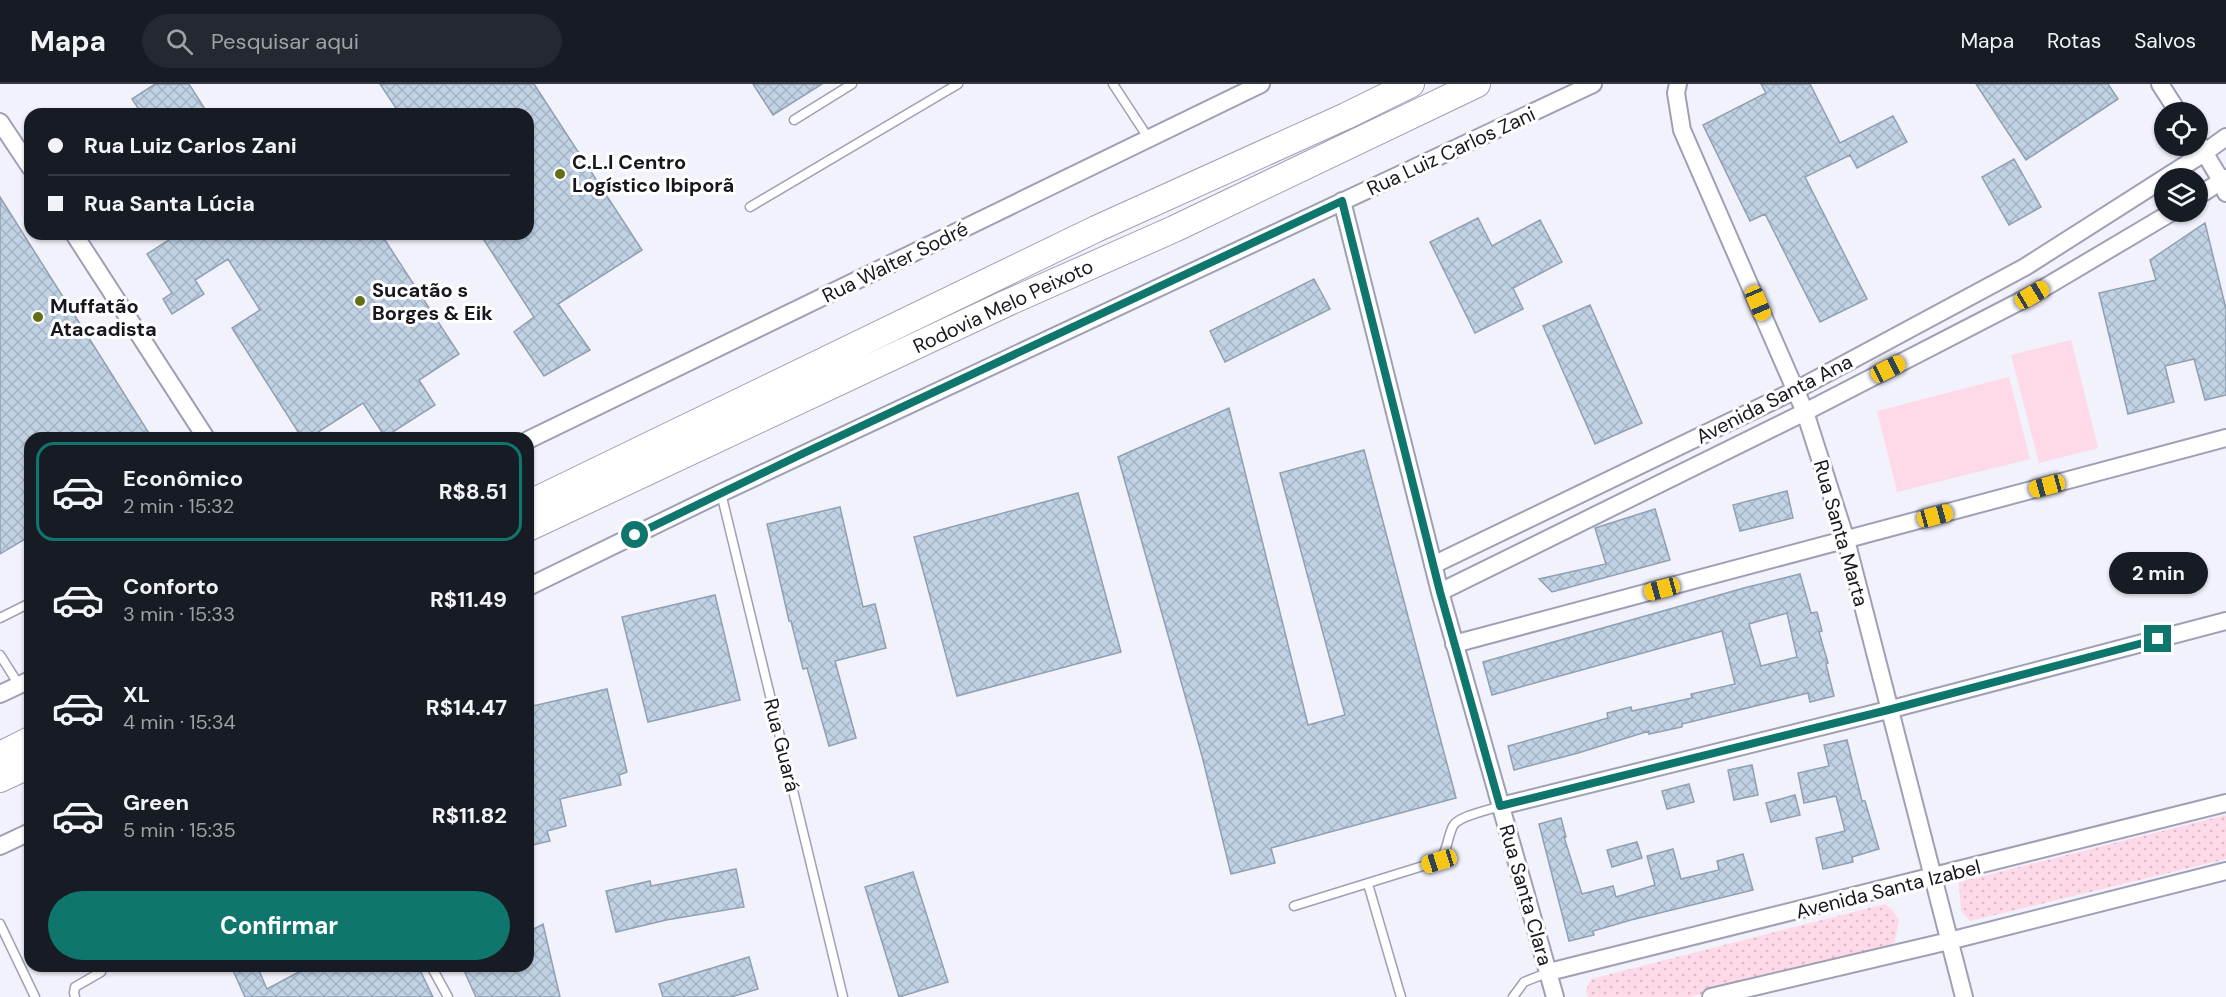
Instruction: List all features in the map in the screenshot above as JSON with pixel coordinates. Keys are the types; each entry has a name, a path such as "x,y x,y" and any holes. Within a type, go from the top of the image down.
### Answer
{"main road":[{"name":"Rodovia Melo Peixoto","path":"534,501 1096,229 1346,116 1410,84"},
{"name":"Rodovia Melo Peixoto","path":"534,525 1007,303 1174,229 1477,84"},
{"path":"0,755 24,743"},
{"path":"0,779 24,768"}],"street":[{"name":"Rua Walter Sodré","path":"534,437 1262,84"},
{"name":"Rua Luiz Carlos Zani","path":"534,584 721,493 1593,84"},
{"name":"Rua Santa Marta","path":"1678,84 1676,93 1682,129 1805,412 1846,540 1888,710 1964,997"},
{"path":"2160,84 2172,102"},
{"path":"0,122 24,157"},
{"name":"Avenida Santa Ana","path":"2208,145 2226,137"},
{"name":"Avenida Santa Ana","path":"1433,565 1796,390 2025,267 2189,156"},
{"path":"2206,156 2225,184 2208,192"},
{"name":"Rua Santa Clara","path":"1342,201 1440,592 1555,997"},
{"name":"Avenida Santa Ana","path":"1440,592 1805,412 2032,295 2155,222"},
{"path":"78,240 202,432"},
{"path":"1454,644 2226,438"},
{"path":"1500,806 1888,710 2226,621"},
{"path":"0,694 24,682"},
{"name":"Avenida Santa Izabel","path":"1549,972 1933,878 2226,803"},
{"path":"0,846 24,835"},
{"path":"1711,997 1949,941 2226,871"}],"lane":[{"path":"794,120 852,84"},
{"path":"750,207 958,84"},
{"path":"1113,84 1149,139"},
{"name":"Rua Guará","path":"721,493 843,997"},
{"path":"0,618 24,606"},
{"path":"0,655 24,681"},
{"path":"1294,906 1439,861 1444,856 1453,826 1458,820 1500,806"},
{"path":"1368,884 1401,997"},
{"path":"0,924 35,997"},
{"path":"75,997 75,987 101,972"},
{"path":"434,972 448,997"},
{"path":"1513,997 1524,982 1549,972"}],"shaded area":[{"path":"2071,340 2098,448 2039,463 2011,355"},
{"path":"2009,377 2030,459 1897,492 1877,411"},
{"path":"2226,815 2226,859 1970,921 1961,911 1959,882"},
{"path":"1885,904 1899,920 1895,940 1890,947 1690,997 1588,997 1586,990 1591,979"}],"building":[{"path":"155,84 189,84 204,108 138,108 132,99"},
{"name":"C.L.I Centro Logístico Ibiporã","path":"380,84 534,84 642,250 558,304 590,350 544,376 514,332 534,317 484,240 534,240 534,108 396,108"},
{"path":"753,84 822,84 773,115"},
{"path":"1761,84 1810,84 1840,143 1893,116 1907,142 1857,168 1850,155 1805,177 1867,299 1820,322 1765,214 1750,221 1703,125 1766,93"},
{"path":"1976,84 2108,84 2118,99 2026,160"},
{"path":"2014,159 2041,207 2009,225 1982,177"},
{"name":"Muffatão Atacadista","path":"0,197 24,235 24,240 27,240 148,432 24,432 24,540 0,554"},
{"path":"1478,218 1492,246 1540,220 1562,262 1513,288 1523,309 1475,333 1430,242"},
{"path":"2205,223 2226,309 2226,395 2205,400 2194,359 2165,366 2174,402 2128,414 2099,293 2156,280 2150,260"},
{"path":"169,240 385,240 459,354 419,380 435,405 393,432 382,432 363,403 318,432 298,432 232,328 260,310 228,259 195,280 204,294 172,314 163,299 172,293 147,254"},
{"path":"1314,279 1330,309 1225,362 1210,331"},
{"path":"1590,305 1642,423 1595,444 1543,326"},
{"path":"1229,408 1308,725 1345,715 1280,473 1364,450 1456,798 1271,848 1275,863 1231,874 1202,756 1118,457"},
{"path":"1787,491 1793,518 1740,531 1733,505"},
{"path":"1078,493 1121,652 957,696 914,537"},
{"path":"840,507 863,607 875,604 886,648 835,661 856,738 829,746 807,668 803,669 791,621 789,621 767,524"},
{"path":"1655,509 1670,560 1552,592 1539,579 1606,564 1595,528"},
{"path":"1800,574 1811,613 1817,612 1822,631 1819,632 1834,696 1810,702 1808,693 1682,724 1682,727 1649,734 1649,731 1514,770 1508,746 1608,718 1607,713 1631,707 1632,711 1692,698 1691,694 1735,684 1722,631 1492,695 1483,662","holes":["1787,613 1797,657 1761,666 1749,624"]},
{"path":"715,595 740,700 648,722 622,617"},
{"path":"607,689 627,772 619,775 621,785 560,799 566,826 547,831 550,841 534,845 534,706"},
{"path":"1847,740 1862,801 1865,801 1879,849 1852,857 1853,862 1823,869 1816,838 1845,831 1836,796 1804,803 1798,773 1829,766 1824,745"},
{"path":"1752,765 1758,795 1734,800 1728,770"},
{"path":"1689,784 1694,802 1667,809 1662,791"},
{"path":"1795,795 1800,815 1771,822 1766,803"},
{"path":"1561,818 1566,837 1564,837 1582,894 1613,886 1616,897 1655,885 1647,856 1673,849 1681,879 1719,870 1717,861 1743,854 1753,890 1631,920 1593,931 1594,935 1569,941 1539,824"},
{"path":"1637,842 1642,858 1612,867 1607,850"},
{"path":"736,869 744,907 666,920 616,932 606,891 650,881 651,886"},
{"path":"913,872 948,982 899,997 865,887"},
{"path":"543,924 560,997 476,997 465,972 534,972 534,929"},
{"path":"749,957 758,989 731,997 663,997 659,984"},
{"path":"234,972 260,972 267,989 299,972 421,972 433,997 245,997"}],"place":[{"name":"C.L.I Centro Logístico Ibiporã","path":"560,174"},
{"name":"Sucatão s Borges & Eik","path":"360,301"},
{"name":"Muffatão Atacadista","path":"38,317"}],"route":[{"path":"635,535 804,453 1342,201 1440,592 1500,806 1888,710 2158,639"}]}
